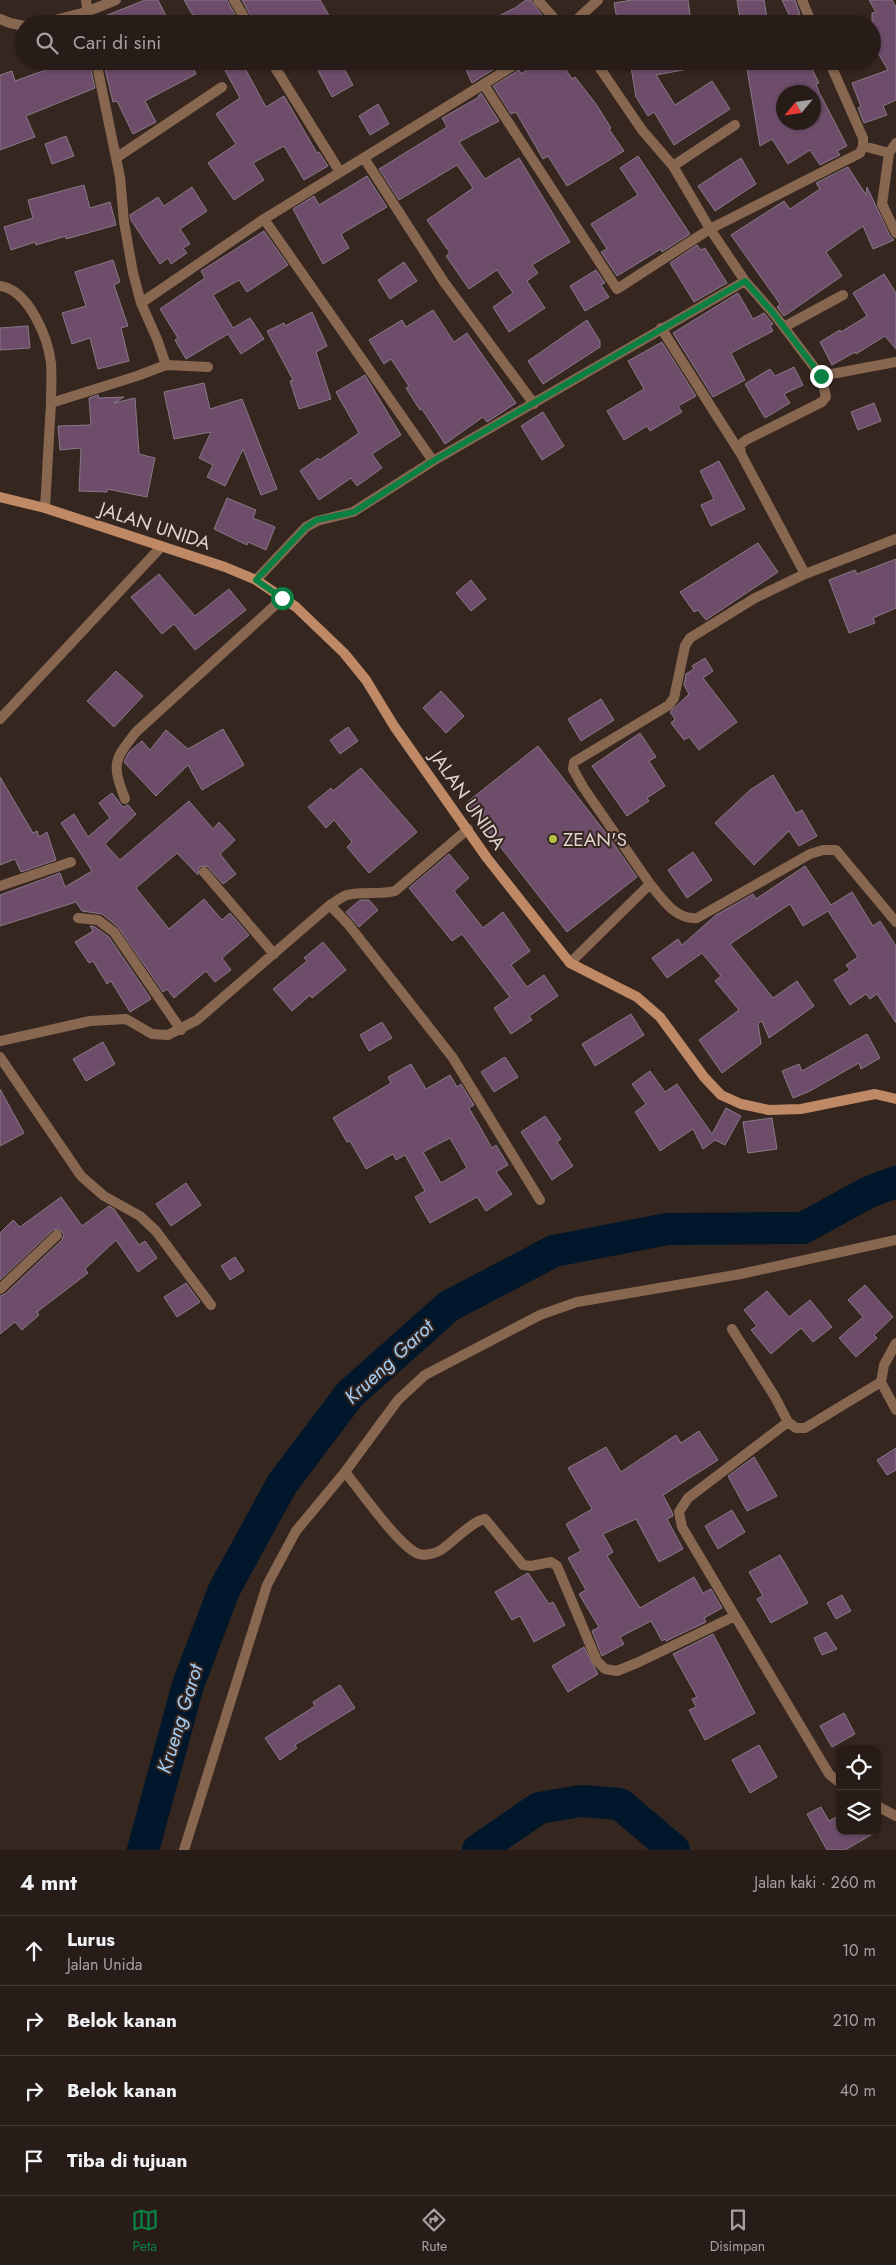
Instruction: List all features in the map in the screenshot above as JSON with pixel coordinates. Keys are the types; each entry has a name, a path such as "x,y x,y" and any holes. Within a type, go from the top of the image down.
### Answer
{"street":[{"path":"86,0 86,15"},
{"path":"74,15 116,0"},
{"path":"234,0 243,15"},
{"path":"538,0 551,15"},
{"path":"582,15 598,0"},
{"path":"802,0 808,15"},
{"path":"0,19 15,24"},
{"path":"98,70 116,158 124,222 140,303 157,339 166,365"},
{"path":"277,70 340,172"},
{"path":"140,303 264,219 507,70"},
{"path":"601,70 642,130 673,166 710,229 745,281 784,327 821,376 826,397 822,402 746,440 740,444 741,454"},
{"path":"484,85 617,289 710,229 860,153 863,146 863,138 833,70"},
{"path":"116,158 222,87"},
{"path":"673,166 735,125"},
{"path":"896,143 889,153 882,204 896,233"},
{"path":"863,146 889,153"},
{"path":"364,158 444,282 534,404"},
{"path":"264,219 433,461"},
{"path":"256,580 306,527 317,520 354,512 433,461 745,281"},
{"path":"0,286 7,287 23,299 39,322 51,362 51,403 45,508"},
{"path":"784,327 843,295"},
{"path":"661,328 741,454 805,574"},
{"path":"821,376 896,362"},
{"path":"51,403 166,365 208,367"},
{"name":"JALAN UNIDA","path":"0,497 45,508 225,567 256,580 319,628 366,680 394,726 513,893 570,963 637,997 660,1017 704,1077 721,1095 741,1104 769,1110 801,1109 875,1094 896,1099"},
{"path":"896,539 805,574 755,598 690,638 684,646 674,698 669,705 574,762 572,766 583,786 650,884 677,914 688,919 697,918 810,854 823,850 836,850 896,922"},
{"path":"0,719 161,547"},
{"path":"125,799 116,771 118,755 136,732 282,598"},
{"path":"0,1040 90,1022 126,1019 152,1034 168,1035 181,1030 197,1020 330,905 347,896 363,893 384,894 395,891 468,829"},
{"path":"0,886 71,862"},
{"path":"204,872 274,954"},
{"path":"570,963 650,884"},
{"path":"330,905 348,924 453,1058 540,1200"},
{"path":"78,918 98,920 114,932 181,1030"},
{"path":"0,1057 81,1176 104,1196 140,1216 156,1231 211,1305"},
{"path":"0,1289 57,1235"},
{"path":"184,1850 266,1584 296,1531 345,1472 398,1400 425,1375 540,1315 577,1302 741,1274 896,1240"},
{"path":"732,1329 775,1397 788,1422 796,1428 805,1428 881,1382"},
{"path":"896,1343 884,1365 881,1382 896,1410"},
{"path":"788,1422 688,1498 679,1512 682,1528 829,1774 836,1780"},
{"path":"345,1472 404,1545 419,1554 440,1551 474,1524 485,1519 524,1565 531,1566 551,1562 557,1566 597,1661 605,1670 617,1671 639,1662 735,1616"},
{"path":"881,1808 896,1816"}],"building":[{"path":"145,0 158,0 166,15 108,15"},
{"path":"184,0 227,0 235,15 193,15"},
{"path":"242,0 320,0 329,15 250,15"},
{"path":"526,0 531,0 542,15 501,15"},
{"path":"632,0 688,0 690,15 616,15 614,3"},
{"path":"737,0 764,0 766,15 740,15"},
{"path":"782,0 795,0 800,14 789,15"},
{"path":"869,0 892,0 896,7 896,100 883,106 887,115 864,123 858,108 861,107 852,83 888,70 881,58 881,15 872,15 872,13 876,12"},
{"path":"46,70 91,70 95,88 26,116 35,137 0,150 0,75 12,71 15,81"},
{"path":"105,70 194,70 196,74 145,101 156,122 133,134 117,101 113,102"},
{"path":"225,70 246,70 266,107 284,96 317,153 319,152 328,166 304,180 284,146 253,163 264,180 234,200 208,163 236,144 216,114 240,98"},
{"path":"318,70 345,70 353,85 332,97"},
{"path":"466,70 493,70 472,83"},
{"path":"519,70 521,74 527,70 566,70 572,79 575,77 596,104 611,128 609,129 624,151 567,186 548,156 543,159 516,112 511,114 493,86"},
{"path":"632,70 683,70 656,75 675,105 712,81 730,109 674,145 654,112 648,116 636,97"},
{"path":"747,70 812,70 819,83 816,85 776,85 776,130 821,130 821,96 847,146 837,151 840,155 820,165 810,150 788,164 772,139 760,146"},
{"path":"481,93 499,121 459,142 485,179 519,158 570,242 532,265 538,273 527,281 545,308 509,332 493,307 513,293 497,270 469,289 446,256 450,253 427,220 473,188 457,165 399,200 379,169 447,127 442,118 479,97"},
{"path":"378,104 389,124 370,135 359,116"},
{"path":"66,136 74,156 52,164 45,144"},
{"path":"638,156 690,234 662,252 661,249 617,276 601,252 607,249 591,224 638,195 620,168"},
{"path":"741,158 756,184 715,211 698,186"},
{"path":"848,167 866,195 867,187 890,236 894,240 873,249 863,226 826,252 842,276 784,316 777,307 780,304 731,235 784,201 790,209 820,189 816,183"},
{"path":"367,176 387,207 341,234 349,248 323,264 293,209 314,196 319,205"},
{"path":"84,185 90,208 110,202 116,225 66,239 66,236 36,245 35,242 11,250 4,227 33,218 28,200"},
{"path":"192,187 207,211 180,229 190,244 183,248 187,253 171,264 168,258 160,264 131,220 130,215 158,197 164,206"},
{"path":"264,231 288,265 247,292 239,280 213,295 233,328 250,318 264,339 241,354 228,334 186,359 175,340 178,338 160,309 205,278 201,271"},
{"path":"697,245 701,250 705,248 727,283 694,302 670,263"},
{"path":"113,260 120,282 114,285 128,326 121,328 129,361 98,369 90,338 72,344 62,313 86,306 75,272"},
{"path":"404,262 417,281 390,299 378,280"},
{"path":"596,270 605,283 601,285 609,297 585,311 570,286"},
{"path":"884,274 896,293 896,349 885,336 856,354 855,352 832,365 820,342 867,316 853,293"},
{"path":"738,293 753,319 764,313 773,324 770,326 773,331 731,353 745,380 713,397 673,333"},
{"path":"433,310 454,342 467,333 516,403 487,422 483,417 445,444 406,388 409,386 391,359 384,364 369,340 402,320 406,327"},
{"path":"312,312 327,346 316,352 331,399 299,409 290,381 293,380 267,331 284,323 285,326"},
{"path":"587,320 600,341 600,347 543,384 528,361"},
{"path":"28,326 30,348 0,350 0,328"},
{"path":"662,342 696,396 678,406 682,412 650,431 647,426 624,440 607,411 644,389 628,361"},
{"path":"794,367 803,385 784,394 790,403 765,418 745,384 770,369 775,376"},
{"path":"365,375 401,435 372,454 382,468 357,486 351,478 319,500 300,471 318,458 320,460 359,433 336,392"},
{"path":"204,383 210,409 242,399 277,489 261,495 243,449 225,486 207,477 213,465 199,458 211,432 174,439 164,392"},
{"path":"98,395 99,398 124,397 114,403 135,398 139,454 155,458 147,497 107,489 107,492 79,491 81,448 60,450 58,426 91,425 89,398"},
{"path":"874,403 881,421 858,430 851,412"},
{"path":"543,412 564,446 542,460 521,426"},
{"path":"719,461 745,509 711,526 701,505 714,499 700,471"},
{"path":"227,498 256,510 253,518 275,527 266,550 248,542 247,545 214,529"},
{"path":"758,543 778,572 706,620 698,610 694,612 680,592"},
{"path":"896,559 896,608 873,618 875,623 849,633 829,580 855,570 857,574"},
{"path":"159,574 195,616 229,589 246,610 195,650 174,624 162,634 131,597"},
{"path":"471,580 486,599 471,611 456,593"},
{"path":"705,658 713,671 703,678 737,722 699,750 689,737 684,740 671,723 675,719 670,712 689,694 684,685 686,674 694,669 692,666"},
{"path":"116,671 143,696 114,727 87,701"},
{"path":"441,691 464,716 446,733 423,708"},
{"path":"601,699 614,720 581,741 568,719"},
{"path":"348,727 358,741 340,754 330,740"},
{"path":"223,729 244,765 202,790 188,765 156,796 124,762 129,752 142,741 150,750 166,730 188,749"},
{"path":"640,733 656,757 649,761 665,786 647,798 649,801 627,816 592,766"},
{"name":"ZEAN'S","path":"538,746 609,837 637,877 567,932 466,803"},
{"path":"361,768 417,832 369,873 347,847 352,842 334,820 326,828 308,807 331,788 333,791"},
{"path":"773,775 796,813 802,810 817,836 799,846 789,831 754,865 715,823 750,790"},
{"path":"0,777 33,833 37,831 39,837 47,832 56,860 21,872 15,859 0,865"},
{"path":"112,793 123,807 128,805 136,814 105,844 120,860 189,801 213,829 219,822 235,840 220,854 236,874 223,884 207,866 199,867 198,875 177,853 136,888 169,929 204,899 222,920 230,913 249,935 222,958 231,970 215,982 206,971 174,998 167,989 163,992 118,927 102,914 82,911 76,902 0,926 0,895 60,873 65,887 92,871 61,823 74,814 88,837 110,818 99,803"},
{"path":"693,852 712,880 687,898 668,870"},
{"path":"449,854 469,878 454,891 483,928 503,912 530,951 511,965 527,987 544,975 558,996 529,1016 532,1020 511,1034 494,1008 510,997 462,934 452,941 409,888"},
{"path":"805,866 831,905 852,892 873,926 880,921 896,946 896,1023 877,994 870,999 866,994 850,1005 834,980 850,970 846,965 858,957 828,911 803,926 790,904 730,944 773,998 797,981 814,1006 769,1038 762,1021 758,1023 761,1044 722,1073 699,1040 739,1010 715,981 721,976 702,953 667,978 652,958 678,939 682,945 716,915 753,894 756,899"},
{"path":"360,900 369,900 378,910 359,927 346,912"},
{"path":"90,926 95,927 109,937 151,999 130,1012 111,981 107,984 93,961 89,963 75,942 93,931"},
{"path":"323,942 346,970 312,998 310,995 292,1011 273,989 307,961 304,958"},
{"path":"631,1014 644,1035 595,1066 582,1044"},
{"path":"382,1022 392,1038 369,1051 360,1035"},
{"path":"867,1034 880,1058 861,1069 859,1063 810,1091 793,1098 782,1071 799,1064 802,1071"},
{"path":"103,1042 115,1064 86,1081 73,1059"},
{"path":"505,1057 518,1077 494,1092 481,1072"},
{"path":"411,1064 426,1089 450,1075 457,1087 461,1084 474,1105 469,1108 492,1148 496,1145 508,1165 496,1172 512,1194 486,1211 477,1197 430,1223 415,1197 425,1191 405,1155 396,1160 393,1154 366,1169 350,1141 347,1142 333,1118 391,1083 388,1077","holes":["450,1138 467,1168 441,1183 423,1152"]},
{"path":"650,1071 665,1092 677,1084 712,1134 726,1108 741,1116 725,1145 715,1140 703,1149 693,1129 660,1151 635,1112 646,1104 632,1084"},
{"path":"0,1089 24,1133 0,1146"},
{"path":"545,1116 561,1139 557,1142 573,1166 552,1180 521,1132"},
{"path":"772,1118 777,1149 748,1153 743,1122"},
{"path":"186,1183 201,1205 171,1226 156,1204"},
{"path":"61,1197 82,1226 109,1206 114,1209 139,1245 145,1241 157,1258 138,1272 116,1240 85,1269 88,1273 37,1312 39,1315 22,1330 15,1322 0,1334 0,1296 5,1294 62,1240 64,1234 59,1229 53,1230 0,1280 0,1233 13,1220 20,1227"},
{"path":"235,1257 244,1271 230,1280 221,1266"},
{"path":"186,1283 200,1302 177,1317 164,1297"},
{"path":"865,1285 893,1317 874,1335 877,1338 856,1357 839,1338 863,1317 848,1300"},
{"path":"767,1291 789,1317 810,1300 832,1327 813,1342 801,1328 771,1354 751,1330 757,1326 744,1310"},
{"path":"699,1431 718,1460 663,1495 673,1516 667,1519 683,1549 659,1562 636,1519 603,1534 613,1552 607,1556 640,1608 694,1577 703,1593 711,1589 722,1608 704,1618 706,1622 666,1641 665,1639 662,1641 651,1621 620,1637 624,1644 602,1656 592,1631 599,1627 579,1594 586,1590 568,1558 581,1551 566,1524 592,1509 568,1468 606,1447 621,1472 676,1435 681,1443"},
{"path":"896,1448 896,1470 887,1475 877,1460"},
{"path":"754,1457 777,1496 747,1511 728,1476"},
{"path":"732,1510 745,1532 718,1549 705,1526"},
{"path":"780,1555 808,1603 771,1623 757,1599 763,1596 749,1572"},
{"path":"528,1573 549,1604 553,1602 565,1625 534,1642 520,1616 512,1620 495,1592"},
{"path":"842,1595 851,1611 836,1619 827,1603"},
{"path":"826,1632 837,1649 822,1655 814,1638"},
{"path":"713,1634 755,1713 705,1740 689,1710 696,1707 692,1699 697,1697 673,1654"},
{"path":"584,1647 598,1674 568,1692 552,1666"},
{"path":"340,1685 355,1708 295,1745 297,1748 280,1760 265,1738 315,1706 313,1702"},
{"path":"844,1713 855,1734 832,1747 820,1726"},
{"path":"759,1745 777,1777 750,1793 732,1760"},
{"path":"821,1807 829,1821 836,1817 836,1835 871,1835 845,1850 827,1850 807,1814"}],"waterway":[{"name":"Krueng Garot","path":"143,1850 188,1685 224,1590 282,1484 350,1394 449,1306 554,1251 667,1229 803,1228 869,1192 896,1182"},
{"name":"Krueng Garot","path":"478,1850 539,1808 581,1801 620,1804 674,1850"}],"place":[{"name":"ZEAN'S","path":"553,839"}],"route":[{"path":"282,598 256,580 306,527 317,520 354,512 433,461 745,281 774,314 821,376"}]}
